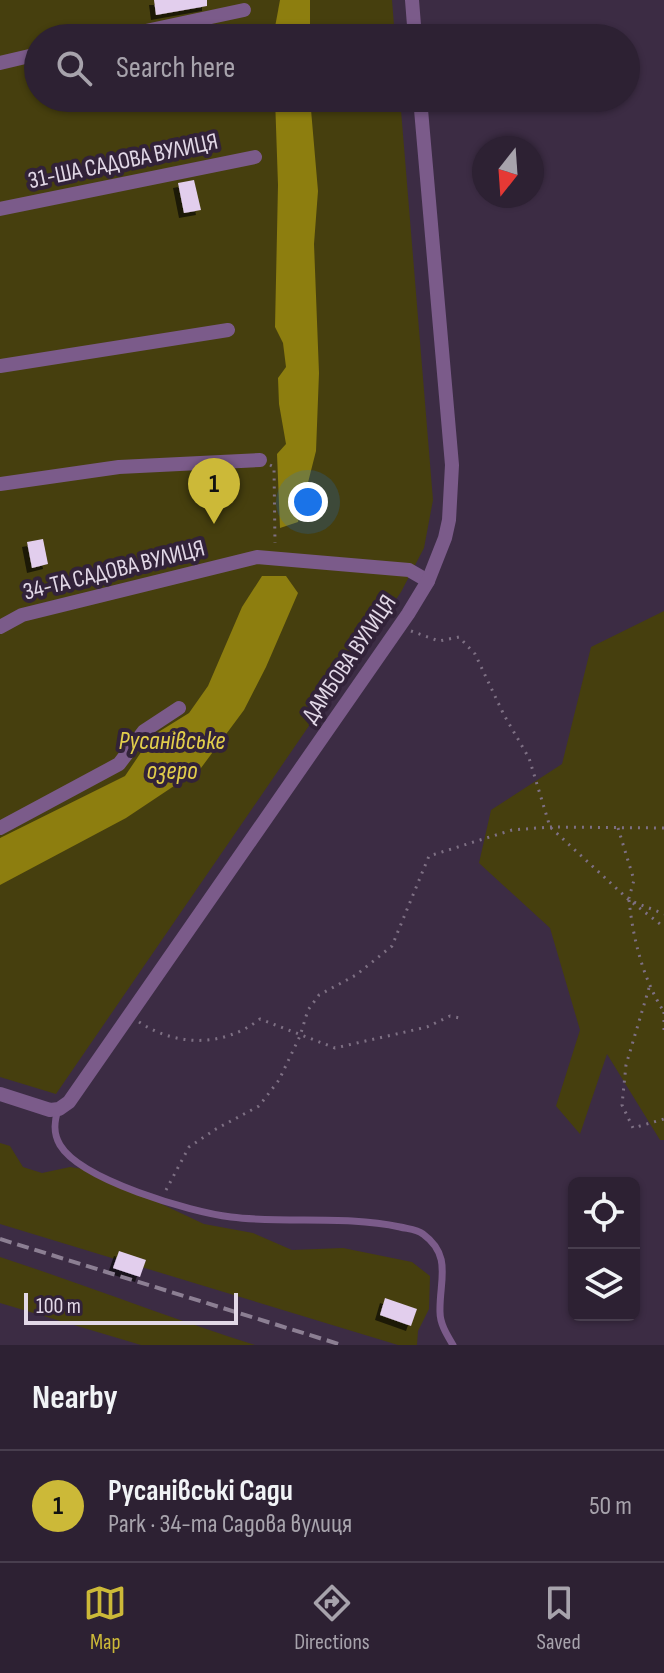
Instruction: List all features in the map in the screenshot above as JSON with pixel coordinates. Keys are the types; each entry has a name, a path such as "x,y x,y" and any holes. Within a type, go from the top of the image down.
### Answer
{"street":[{"path":"412,0 414,24"},
{"path":"178,24 244,10"},
{"path":"0,63 24,57"},
{"name":"ДАМБОВА ВУЛИЦЯ","path":"59,1109 69,1102 400,626 428,581 449,520 452,465 421,112"},
{"name":"31-ША САДОВА ВУЛИЦЯ","path":"0,209 255,157"},
{"path":"0,366 228,330"},
{"path":"0,484 119,467 260,460"},
{"name":"34-ТА САДОВА ВУЛИЦЯ","path":"0,627 22,615 257,557 409,570 428,581"},
{"path":"0,828 119,764 144,731 179,708"},
{"path":"0,1094 41,1109 59,1109"}],"lane":[{"path":"59,1109 53,1124 60,1145 85,1168 160,1200 231,1217 377,1222 420,1231 437,1246 445,1278 440,1312 443,1328 453,1345"}],"path":[{"path":"260,460 274,467 274,557"},
{"path":"400,626 439,641 459,637 475,654 529,758 550,827 629,900 664,927"},
{"path":"160,1200 189,1147 259,1106 279,1080 300,1036 308,1010 319,995 356,975 392,946 429,856 512,830 550,827 664,828"},
{"path":"618,828 634,880 629,900 631,919 649,988 664,1012 664,1031"},
{"path":"629,900 664,914"},
{"path":"649,988 626,1065 622,1105 633,1128 664,1119"},
{"path":"129,1015 156,1033 185,1041 216,1040 249,1028 260,1019 335,1048 427,1027 450,1016 464,1019"}],"shaded area":[{"path":"0,0 392,0 394,24 24,24 24,112 401,112 433,500 424,548 401,592 56,1094 0,1077"},
{"path":"664,611 664,1140 660,1140 607,1054 580,1134 556,1106 580,1030 550,928 479,863 491,810 562,764 591,647"},
{"path":"0,1143 10,1146 23,1167 42,1173 70,1167 89,1170 204,1224 253,1233 292,1250 343,1248 412,1262 430,1276 429,1309 418,1331 417,1345 398,1345 0,1224"},
{"path":"0,1257 255,1345 141,1345 0,1303"}],"water":[{"path":"280,0 310,0 310,24 276,24"},
{"path":"275,112 311,112 318,191 314,244 319,373 316,451 298,522 280,528 277,454 286,444 278,378 286,367 283,343 275,327 278,185"},
{"name":"Русанівське озеро","path":"262,576 286,576 298,593 244,710 201,768 126,818 0,885 0,838 125,776 152,736 189,713 208,686 242,607"}],"building":[{"path":"154,0 207,0 207,6 156,15"},
{"path":"194,180 201,210 184,213 178,183"},
{"path":"43,539 48,564 32,568 27,542"},
{"path":"119,1251 146,1260 140,1277 113,1268"},
{"path":"385,1298 417,1309 411,1326 380,1315"}],"railway":[{"path":"0,1239 342,1345"}],"place":[{"name":"Русанівські Сади","path":"214,524"}]}
